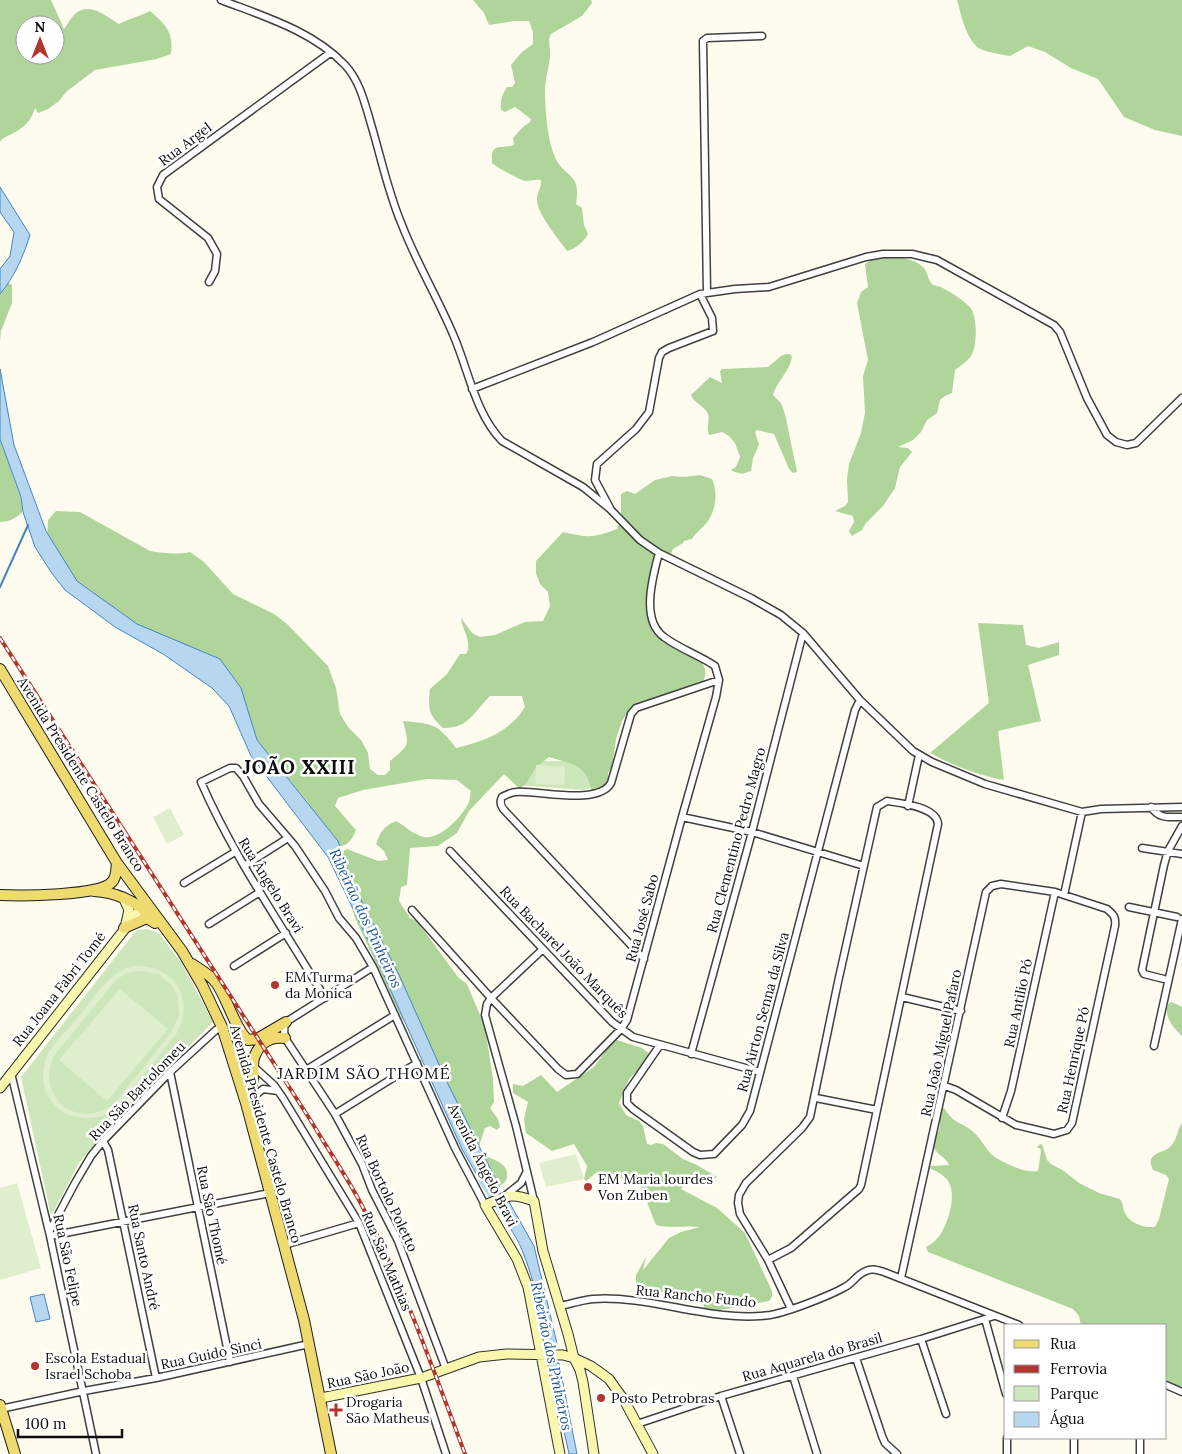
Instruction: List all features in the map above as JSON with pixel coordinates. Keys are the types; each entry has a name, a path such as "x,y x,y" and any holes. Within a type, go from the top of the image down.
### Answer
{"main road":[{"name":"Avenida Presidente Castelo Branco","path":"0,669 117,863 188,960 222,1027 246,1103 284,1245 309,1344 331,1454"},
{"path":"0,895 34,896 100,888 113,881 117,863"},
{"path":"86,891 104,892 123,897 142,907 162,927"},
{"path":"142,907 153,910"},
{"path":"124,928 147,918 162,927"},
{"path":"188,960 216,982 241,1033 248,1040 257,1039 286,1022"},
{"path":"246,1103 253,1077 254,1058 264,1042 276,1037 285,1038"},
{"path":"0,1408 15,1454"}],"street":[{"path":"221,0 284,24 330,53 344,64 352,74 360,88 401,224 411,248 444,311 465,363 472,389 494,433 502,441 582,488 610,509 640,540 659,553 751,598 781,615 803,633 860,700 918,755 986,784 1082,812 1101,809 1182,807"},
{"path":"610,509 595,480 597,464 636,429 648,412 659,358 662,352 713,331 712,318 703,294 702,41 707,38 762,36"},
{"name":"Rua Argel","path":"209,282 215,271 217,254 208,238 159,198 157,188 163,175 330,53"},
{"path":"472,389 593,342 703,294 769,287 866,257 883,254 912,254 937,260 1054,325 1060,332 1087,398 1106,435 1116,442 1127,445 1136,443 1182,398"},
{"path":"644,959 500,804 502,797 516,792 590,795 604,791 611,783 631,714 636,708 719,680 715,666 664,637 653,624 651,613 652,582 659,553"},
{"name":"Rua Clementino Pedro Magro","path":"691,1054 752,832 803,633"},
{"name":"Rua José Sabo","path":"412,910 558,1069 566,1074 577,1074 628,1020 719,680"},
{"name":"Rua Airton Senna da Silva","path":"660,1045 627,1093 627,1103 632,1109 700,1155 714,1154 742,1124 750,1111 860,700"},
{"path":"908,806 918,755"},
{"name":"Rua Ângelo Bravi","path":"236,768 230,768 201,782 216,817 244,866 325,998"},
{"name":"Avenida Ângelo Bravi","path":"236,768 243,776 259,804 295,846 325,891 339,918 356,938 373,967 455,1148 489,1203 524,1272 544,1355 560,1454"},
{"path":"768,1260 791,1248 859,1190 863,1179 938,824 938,820 932,812 887,801 878,807 838,982 816,1098 810,1117 802,1128 746,1183 739,1195 738,1208 740,1214 768,1260 791,1309"},
{"path":"1151,807 1155,814 1160,816 1182,817"},
{"path":"1064,895 1082,812"},
{"path":"682,817 752,832 864,866"},
{"path":"1164,979 1144,974 1142,970 1153,912 1168,851 1182,826"},
{"path":"244,866 288,838"},
{"path":"1142,848 1182,854"},
{"name":"Rua Bacharel João Marquês","path":"450,851 612,1022 621,1029 633,1037 760,1072"},
{"path":"184,883 236,852"},
{"name":"Rua João Miguel Pafaro","path":"902,1278 986,892 992,886 1001,884 1064,895"},
{"path":"210,924 260,892"},
{"name":"Rua Antilio Pó","path":"1002,1118 1011,1091 1055,892"},
{"name":"Rua Henrique Pó","path":"945,1086 956,1090 1016,1125 1054,1134 1067,1130 1072,1123 1116,918 1107,909 1064,895"},
{"path":"123,897 129,910 129,916 124,928"},
{"name":"Rua Joana Fabri Tomé","path":"0,1088 142,907"},
{"path":"1129,908 1180,918 1154,1046"},
{"path":"234,966 286,933"},
{"path":"543,949 491,998 487,1004 486,1020 516,1126 534,1202 542,1251 583,1382 594,1454"},
{"path":"285,1038 284,1026 286,1022 373,967"},
{"path":"902,997 961,1011"},
{"path":"306,1070 395,1015"},
{"name":"Rua São Bartolomeu","path":"50,1234 75,1183 103,1141 170,1072 216,1030 222,1027"},
{"name":"Rua Bortolo Poletto","path":"285,1038 335,1114 362,1164 372,1190 398,1241 446,1369"},
{"path":"335,1114 417,1063"},
{"name":"Rua São Mathias","path":"253,1066 274,1085 359,1222 420,1378 446,1454"},
{"name":"Rua São Thomé","path":"170,1072 230,1362"},
{"name":"Rua São Felipe","path":"12,1073 50,1234 96,1454"},
{"path":"246,1103 263,1088 278,1091"},
{"path":"816,1098 877,1110"},
{"name":"Rua Santo André","path":"103,1141 108,1150 156,1378"},
{"path":"489,1203 506,1196 521,1184 526,1173"},
{"path":"50,1234 124,1222 270,1193"},
{"path":"506,1196 520,1196 534,1202"},
{"path":"284,1245 359,1222"},
{"name":"Rua Rancho Fundo","path":"560,1306 593,1299 624,1300 724,1314 754,1316 772,1314 791,1309 844,1288 862,1272 872,1269 902,1278 1016,1324"},
{"name":"Rua Aquarela do Brasil","path":"637,1424 721,1396 922,1339 994,1316"},
{"path":"985,1320 1004,1387"},
{"path":"922,1339 946,1414"},
{"name":"Rua Guido Sinci","path":"0,1408 156,1378 309,1344"},
{"name":"Rua São João","path":"321,1398 420,1378 478,1357 507,1354 563,1355 591,1366 609,1379 618,1390 653,1454"},
{"path":"856,1358 882,1436 885,1443 897,1454"},
{"path":"793,1376 817,1454"},
{"path":"1167,1385 1182,1392"},
{"path":"721,1396 740,1454"},
{"path":"1006,1454 1007,1439"},
{"path":"1074,1439 1074,1454"},
{"path":"1140,1439 1140,1454"}],"green space":[{"path":"0,0 51,0 58,15 15,15 15,65 65,65 65,28 76,13 81,10 98,11 119,24 150,11 167,29 172,46 171,54 157,59 95,70 66,92 59,101 48,109 38,113 35,108 30,120 26,124 0,142"},
{"path":"473,0 591,0 592,3 582,16 551,34 549,39 550,56 545,87 545,105 549,138 557,161 574,180 577,193 576,204 582,208 584,225 588,234 582,242 570,250 567,251 540,211 537,199 541,180 525,181 492,163 495,149 514,145 513,138 531,119 515,107 505,112 501,110 505,90 507,87 512,87 515,83 511,65 522,52 533,44 533,32 529,21 489,25 484,13"},
{"path":"957,0 1182,0 1182,136 1155,130 1124,117 1098,79 1071,68 1045,52 1028,46 1010,56 977,47 969,36"},
{"path":"884,256 916,262 924,268 933,285 948,291 969,306 974,316 975,344 971,356 955,370 952,393 940,400 937,413 927,420 921,432 913,440 898,447 908,448 912,452 900,467 895,488 883,506 866,523 862,530 852,536 849,531 854,522 853,516 835,511 845,506 848,502 847,479 849,464 861,433 865,413 863,376 868,360 857,303 861,292 868,287 865,264 873,259"},
{"path":"0,278 12,285 12,303 1,331 0,341"},
{"path":"786,354 790,354 792,357 791,362 773,395 781,403 785,414 797,472 793,473 789,469 774,434 757,430 755,432 759,445 753,458 751,471 742,474 732,471 740,457 735,443 722,432 709,435 708,414 691,395 710,377 722,383 720,371 722,369 768,367"},
{"path":"0,410 11,470 22,501 22,513 4,522 0,522"},
{"path":"700,475 712,479 714,484 715,500 711,516 692,539 684,541 673,549 668,561 659,559 652,564 647,601 656,629 662,627 663,635 672,646 693,654 704,665 705,678 699,687 640,706 627,713 616,739 612,766 608,773 608,782 605,789 592,792 586,775 582,770 572,764 549,757 536,767 527,782 520,789 504,774 469,811 457,833 438,846 410,848 407,885 401,887 399,901 410,918 417,921 458,977 467,984 485,1027 493,1079 494,1102 490,1108 498,1119 500,1127 497,1130 490,1126 485,1128 479,1146 486,1156 502,1164 507,1172 506,1181 496,1186 415,1033 402,1019 355,918 338,864 344,851 347,849 378,861 388,860 384,851 376,844 383,830 396,821 420,836 430,837 437,835 462,814 469,802 471,791 457,780 427,779 363,790 338,798 335,806 356,830 347,843 332,847 307,801 253,739 223,686 78,597 47,541 48,520 56,511 80,512 150,551 175,554 190,552 204,562 233,594 274,614 286,623 328,666 336,688 340,714 348,727 361,740 368,753 370,769 378,775 385,775 390,770 390,761 406,745 407,736 403,721 434,726 456,748 476,743 495,735 512,723 525,707 522,696 490,696 465,723 459,726 443,728 434,719 429,706 430,689 447,674 460,654 466,654 468,650 468,640 461,618 472,633 480,637 495,635 525,622 543,621 550,606 548,592 540,584 536,573 536,561 563,532 590,536 617,529 621,519 621,494 627,491 635,494 655,480 672,476"},
{"path":"978,623 1023,625 1026,645 1039,648 1059,642 1059,655 1028,665 1041,721 998,731 1004,780 984,776 930,753 989,703"},
{"path":"609,753 592,788 583,790 516,785 533,761 578,761"},
{"path":"536,765 565,767 564,785 535,784"},
{"path":"170,808 184,835 167,844 153,817"},
{"path":"147,929 159,933 182,964 213,1022 107,1129 79,1163 51,1216 21,1077 137,930"},
{"path":"134,966 148,967 160,971 170,977 177,986 182,996 184,1007 177,1033 118,1107 105,1115 91,1118 78,1117 66,1113 55,1106 48,1095 44,1082 44,1067 47,1056 105,983 124,969","holes":["140,971 158,974 173,986 178,998 179,1016 171,1033 113,1105 99,1112 86,1114 74,1111 63,1105 55,1096 50,1084 50,1071 54,1056 116,980 127,973"]},
{"path":"120,989 168,1029 107,1101 59,1060"},
{"path":"1172,1002 1182,1007 1182,1036 1168,1017 1167,1008 1169,1003"},
{"path":"614,1039 642,1048 651,1055 629,1079 619,1103 626,1115 639,1121 643,1126 647,1144 663,1144 683,1159 717,1177 709,1182 687,1178 681,1189 717,1208 745,1233 772,1291 772,1297 769,1301 709,1311 704,1308 703,1301 687,1296 661,1292 636,1292 636,1275 646,1257 643,1270 669,1238 681,1232 700,1227 656,1225 639,1182 597,1172 586,1181 584,1179 587,1166 574,1144 552,1151 526,1133 524,1119 528,1102 513,1093 513,1084 523,1086 541,1075 557,1092 594,1067"},
{"path":"944,1108 954,1120 974,1133 991,1154 1014,1167 1027,1171 1038,1171 1041,1151 1040,1148 1037,1148 1042,1144 1047,1160 1051,1164 1064,1171 1079,1183 1099,1193 1120,1199 1129,1219 1141,1226 1151,1227 1155,1227 1159,1219 1169,1179 1166,1175 1153,1170 1151,1159 1172,1145 1182,1123 1182,1386 1167,1385 1167,1324 1081,1324 1079,1316 1073,1309 928,1252 926,1247 936,1240 944,1228 950,1212 952,1195 948,1181 942,1175 929,1168 931,1166 949,1165 936,1151 933,1144 933,1139 940,1128 940,1110"},
{"path":"576,1154 584,1179 546,1187 539,1163"},
{"path":"17,1183 41,1268 0,1280 0,1188"}],"water":[{"path":"0,187 30,235 18,266 0,294 0,269 10,256 14,232 0,212"},
{"path":"0,369 14,445 46,531 77,581 137,624 220,659 241,688 257,740 338,841 351,880 400,977 446,1080 500,1188 489,1196 462,1149 369,942 328,857 251,756 229,706 212,688 163,654 115,627 65,590 35,547 23,512 21,497 0,439"},
{"path":"508,1200 534,1246 558,1348 548,1348 527,1262 517,1239 496,1207"},
{"path":"44,1294 50,1319 36,1322 30,1297"},
{"path":"549,1362 559,1363 577,1454 569,1454"}],"waterway":[{"path":"0,587 28,525"},
{"name":"Ribeirão dos Pinheiros","path":"484,1179 510,1219"}],"railway":[{"path":"0,638 311,1121 354,1192 376,1232 404,1294 465,1454"}],"place":[{"name":"EM Turma da Monica","path":"275,985"},
{"name":"EM Maria lourdes Von Zuben","path":"588,1187"},
{"name":"Escola Estadual Israel Schoba","path":"35,1366"},
{"name":"Posto Petrobras","path":"601,1398"},
{"name":"Drogaria São Matheus","path":"336,1410"}],"district":[{"name":"JOÃO XXIII","path":"299,767"},
{"name":"JARDIM SÃO THOMÉ","path":"364,1073"}]}
